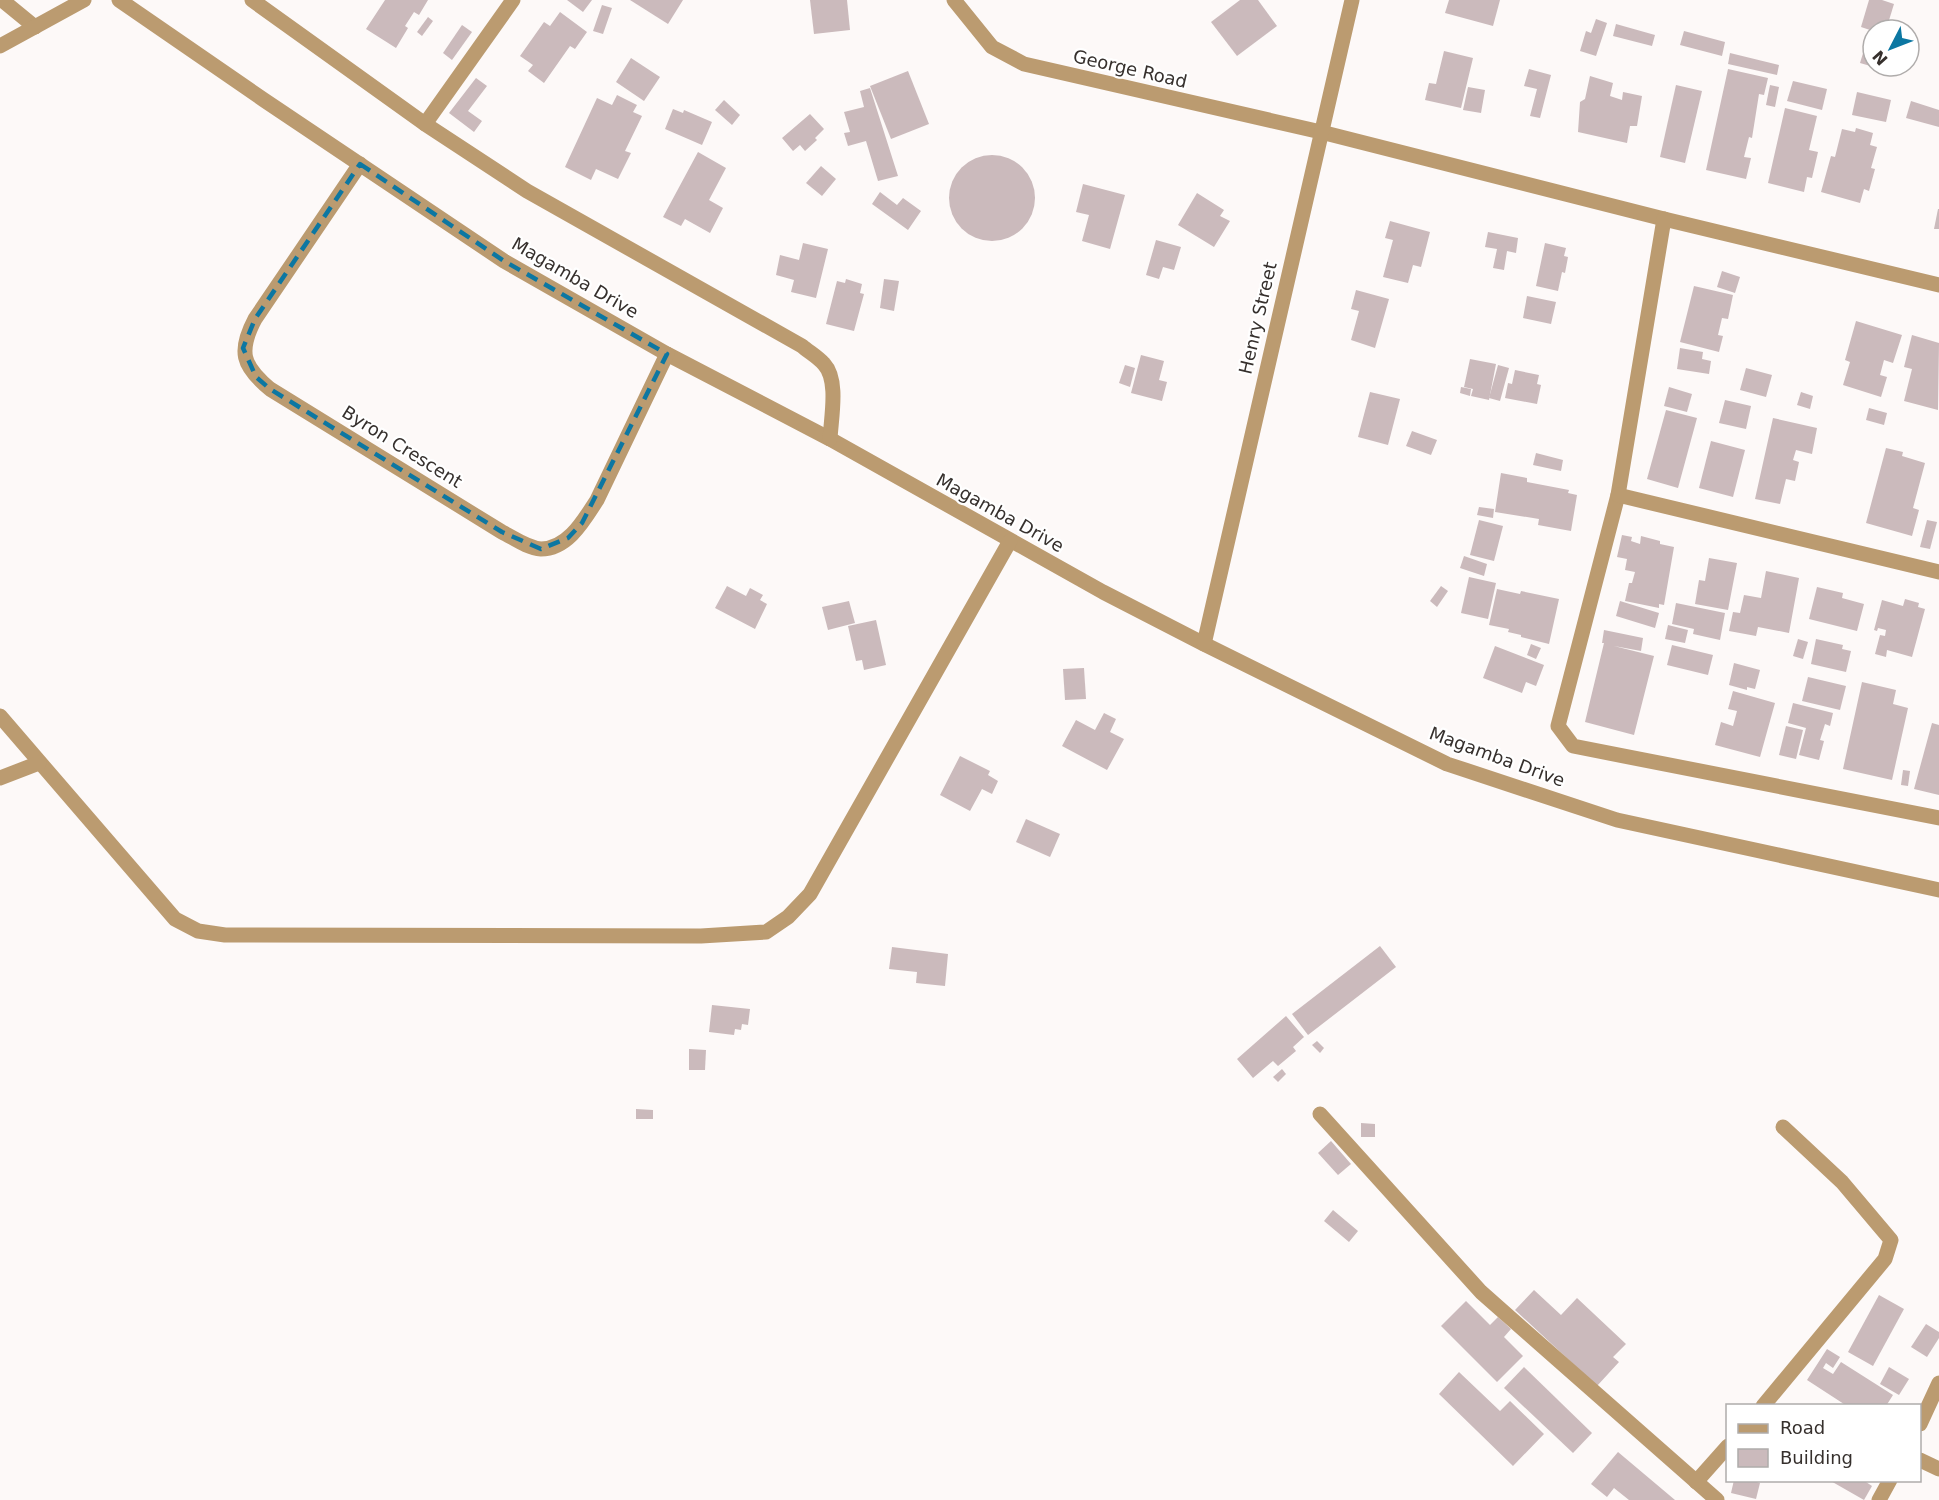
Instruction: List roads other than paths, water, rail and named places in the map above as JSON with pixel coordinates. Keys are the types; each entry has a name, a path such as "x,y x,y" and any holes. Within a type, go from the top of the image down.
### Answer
{"street":[{"path":"2,0 35,27"},
{"path":"0,46 84,0"},
{"name":"Magamba Drive","path":"119,0 504,261 667,354 830,439 1010,541 1204,644 1448,764 1617,820 1939,890"},
{"path":"252,0 484,165 791,340 824,364 831,374 833,384 830,439"},
{"path":"425,124 513,0"},
{"name":"George Road","path":"954,0 992,47 1024,64 1321,132 1664,219 1939,285"},
{"name":"Henry Street","path":"1204,644 1352,0"},
{"name":"Byron Crescent","path":"360,164 246,335 243,348 248,363 256,377 270,389 524,544 541,549 555,546 568,538 582,523 597,500 667,354"},
{"path":"1664,219 1618,495 1558,726 1573,746 1939,818"},
{"path":"1618,495 1939,572"},
{"path":"0,716 175,920 198,931 248,936 701,936 766,932 788,917 810,894 1010,541"},
{"path":"0,778 39,763"},
{"path":"1320,1114 1480,1292 1717,1500"},
{"path":"1765,1404 1885,1259 1891,1240 1842,1182 1783,1127"},
{"path":"1921,1422 1939,1383"},
{"path":"1696,1482 1726,1448"},
{"path":"1921,1460 1939,1469"},
{"path":"1879,1500 1889,1482"}]}
